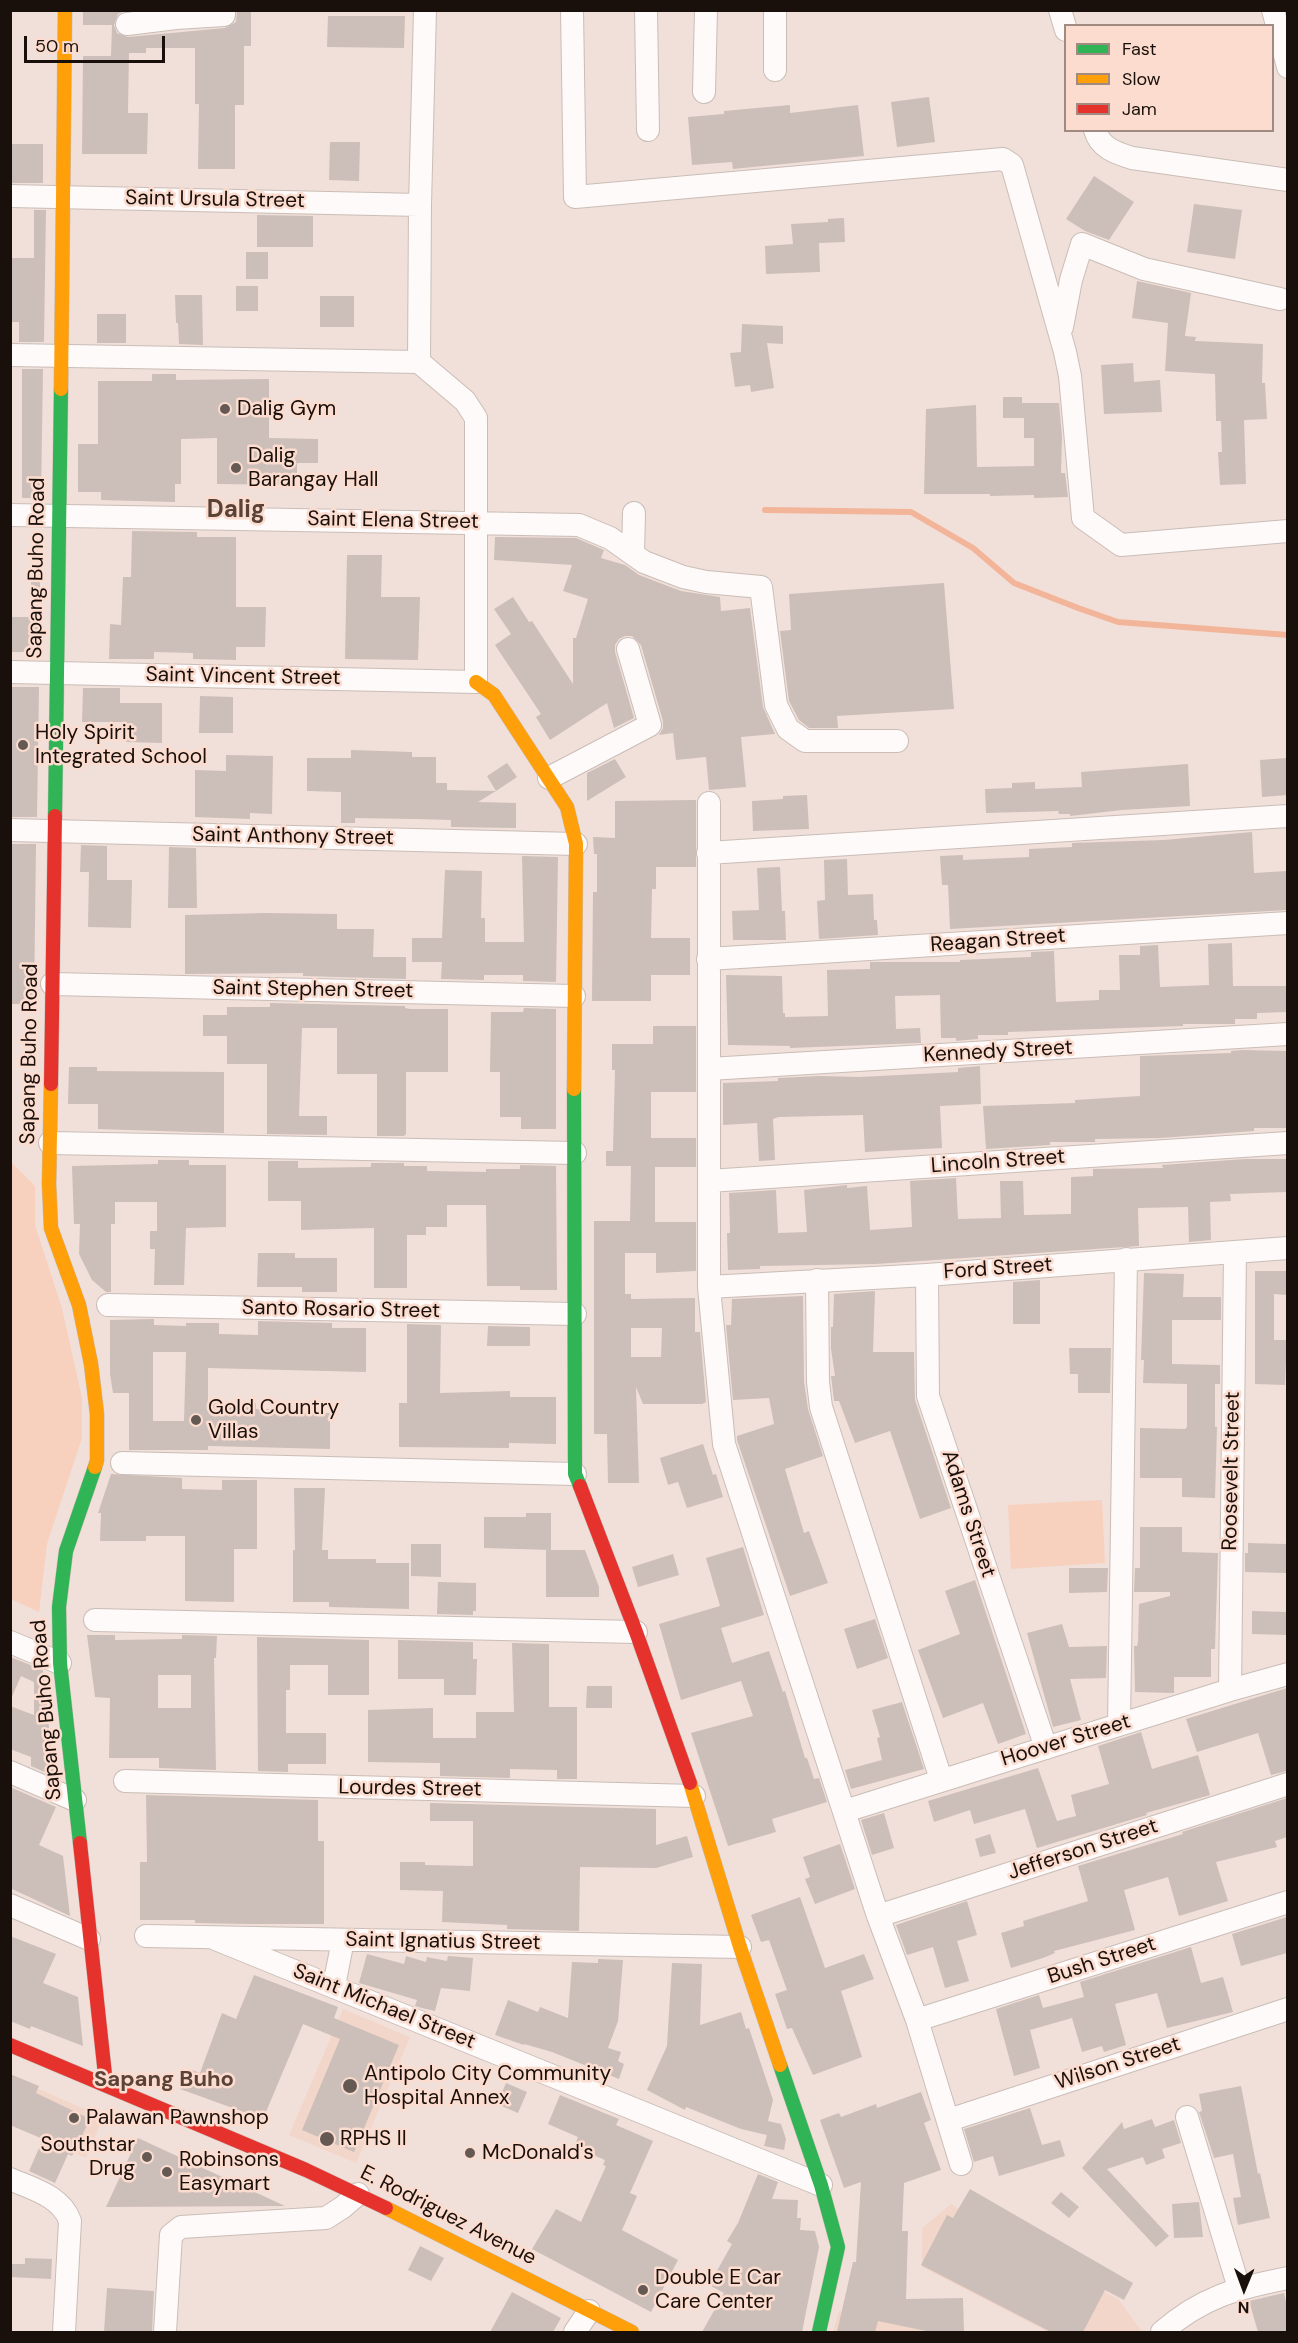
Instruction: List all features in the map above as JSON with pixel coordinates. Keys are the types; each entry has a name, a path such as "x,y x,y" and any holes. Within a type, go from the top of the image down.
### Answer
{"street":[{"name":"Sapang Buho Road","path":"65,10 62,356 53,831 51,1228 79,1305 91,1364 97,1414 97,1460 66,1551 59,1607 60,1663 105,2084"},
{"path":"127,24 224,15 224,10"},
{"path":"419,362 425,10"},
{"path":"572,10 574,197 1003,159 1012,165 1061,331 1070,376 1083,518 1121,545 1287,531"},
{"path":"646,10 648,130"},
{"path":"704,92 706,10"},
{"path":"775,10 775,70"},
{"path":"1060,10 1064,26"},
{"path":"1273,10 1287,67"},
{"path":"1096,132 1110,151 1132,158 1287,180"},
{"name":"Saint Ursula Street","path":"10,196 420,204"},
{"path":"1061,331 1071,280 1082,244 1144,269 1280,299"},
{"path":"10,355 419,362 465,401 476,418 476,682 494,695 549,778 567,807 576,843 575,1474 636,1632 694,1796 740,1947 821,2185 838,2247 819,2332"},
{"path":"633,554 634,513"},
{"name":"Saint Elena Street","path":"10,515 579,525 610,538 644,562 683,578 761,587 776,705 788,729 805,741 897,741"},
{"path":"549,778 650,725 628,649"},
{"name":"Saint Vincent Street","path":"10,672 476,682"},
{"path":"709,803 709,1287 724,1444 878,1916 917,2020 961,2164"},
{"path":"708,853 1287,816"},
{"name":"Saint Anthony Street","path":"10,830 576,843"},
{"name":"Reagan Street","path":"708,959 1287,923"},
{"name":"Saint Stephen Street","path":"52,984 574,996"},
{"name":"Kennedy Street","path":"709,1069 1287,1034"},
{"path":"50,1143 575,1153"},
{"name":"Lincoln Street","path":"709,1181 1287,1143"},
{"name":"Ford Street","path":"709,1287 927,1275 1287,1248"},
{"name":"Roosevelt Street","path":"1230,1690 1234,1252"},
{"path":"1119,1724 1126,1259"},
{"name":"Adams Street","path":"927,1275 928,1396 1046,1748"},
{"path":"818,1280 818,1382 821,1407 941,1779"},
{"name":"Santo Rosario Street","path":"108,1305 575,1314"},
{"path":"122,1463 575,1474"},
{"path":"95,1620 636,1632"},
{"path":"10,1642 60,1663"},
{"name":"Hoover Street","path":"845,1811 941,1779 1287,1674"},
{"path":"10,1772 75,1800"},
{"name":"Lourdes Street","path":"125,1781 694,1796"},
{"name":"Jefferson Street","path":"878,1916 1287,1784"},
{"name":"Bush Street","path":"917,2020 1287,1902"},
{"path":"10,1905 89,1939"},
{"name":"Saint Ignatius Street","path":"146,1936 740,1947"},
{"name":"Saint Michael Street","path":"213,1938 821,2185"},
{"path":"334,1986 343,1940"},
{"name":"Wilson Street","path":"949,2120 1287,2009"},
{"name":"E. Rodriguez Avenue","path":"10,2045 358,2194 632,2332"},
{"path":"1187,2117 1239,2288"},
{"path":"10,2179 57,2200 67,2211 70,2221 64,2332"},
{"path":"165,2332 171,2235 181,2227 326,2218 358,2194"},
{"path":"1162,2332 1217,2296 1239,2288 1287,2278"},
{"path":"575,2332 589,2311"}],"shaded area":[{"path":"10,1161 35,1186 35,1225 62,1308 82,1398 82,1438 47,1544 39,1612 11,1599"},
{"path":"1102,1500 1105,1563 1011,1569 1008,1505"},
{"name":"Antipolo City Community Hospital Annex","path":"343,2009 410,2037 356,2163 289,2135"},
{"path":"11,2077 103,2117 86,2158 11,2125"},
{"path":"951,2204 1119,2300 1142,2332 1048,2332 922,2267 922,2228"},
{"path":"839,2311 922,2330 922,2332 833,2332"}],"building":[{"path":"83,10 126,10 118,14 114,25 117,33 128,37 225,28 236,22 237,10 251,10 251,46 244,46 244,105 235,105 235,169 198,169 199,104 195,104 195,48 146,48 146,53 129,53 128,113 148,113 147,154 82,154 83,56 111,56 112,25 83,25"},
{"path":"328,16 405,16 404,48 327,47"},
{"path":"929,97 935,142 897,147 891,102"},
{"path":"790,105 790,113 858,105 864,156 733,169 732,162 692,165 688,117"},
{"path":"330,142 360,142 359,181 329,180"},
{"path":"10,144 43,144 43,183 10,183"},
{"path":"1094,176 1134,202 1109,240 1085,231 1066,219"},
{"path":"1194,204 1242,210 1235,259 1187,252"},
{"path":"34,210 46,210 44,342 19,342 19,322 10,322 11,258 34,258"},
{"path":"257,215 313,216 313,247 257,247"},
{"path":"844,218 845,242 819,243 820,272 766,274 765,246 793,244 791,224 828,222 828,219"},
{"path":"246,252 268,252 268,279 246,279"},
{"path":"1137,281 1191,293 1185,336 1196,337 1195,341 1263,344 1262,383 1265,383 1267,419 1244,420 1246,484 1220,485 1218,452 1222,452 1221,421 1216,421 1215,374 1165,371 1168,323 1132,318"},
{"path":"236,286 258,286 258,311 236,311"},
{"path":"175,295 202,295 203,345 179,344"},
{"path":"320,296 354,296 354,327 320,327"},
{"path":"97,314 126,314 126,343 97,343"},
{"path":"742,324 783,326 783,344 767,343 774,388 751,392 750,385 735,387 730,353 741,352"},
{"path":"1133,363 1134,382 1160,380 1162,412 1104,414 1101,365"},
{"path":"22,369 43,369 41,498 22,498"},
{"path":"152,374 176,374 176,380 269,379 269,438 318,439 318,463 297,463 297,485 217,484 217,438 181,439 181,484 175,484 175,502 101,500 101,492 78,492 78,444 98,444 98,381 152,381"},
{"path":"1003,397 1022,397 1022,403 1059,403 1062,437 1061,473 1065,473 1068,497 924,494 926,409 976,405 977,467 1034,466 1034,438 1024,438 1024,418 1003,418"},
{"path":"132,531 197,532 197,537 236,537 236,607 266,607 265,647 236,647 236,660 193,659 193,653 154,652 154,659 109,659 110,624 121,625 123,577 131,577"},
{"path":"495,537 576,538 604,550 601,558 625,565 639,575 681,591 720,597 721,611 750,608 763,707 775,734 741,737 746,787 709,790 706,757 676,760 673,733 659,735 663,728 663,721 641,645 632,636 619,639 615,645 615,652 634,718 614,728 607,703 550,740 536,717 541,714 495,645 511,634 494,609 513,597 529,622 532,621 573,684 573,638 576,638 588,599 563,591 572,565 494,560"},
{"path":"347,555 382,555 381,597 420,597 418,660 345,659"},
{"path":"31,569 40,569 40,604 31,604"},
{"path":"944,583 954,709 837,716 838,728 809,728 799,720 789,701 780,631 791,630 789,594"},
{"path":"10,617 39,617 39,652 10,652"},
{"path":"10,687 39,687 37,817 10,817"},
{"path":"83,688 120,688 120,703 162,703 162,743 126,742 127,722 82,722"},
{"path":"200,696 233,697 233,733 199,733"},
{"path":"351,750 412,752 412,757 436,757 436,783 447,783 447,790 496,791 478,802 516,803 516,828 451,827 451,820 355,818 355,823 341,823 341,792 307,791 307,758 351,758"},
{"path":"226,755 273,756 272,814 250,813 250,819 195,817 195,770 226,771"},
{"path":"1287,758 1287,795 1262,797 1260,760"},
{"path":"615,759 626,777 587,801 587,773"},
{"path":"507,763 517,777 496,791 487,776"},
{"path":"1188,764 1190,806 1070,816 1070,814 1059,814 1058,811 986,813 985,789 1012,788 1012,783 1035,782 1035,789 1082,787 1081,772"},
{"path":"807,795 809,829 753,831 752,801"},
{"path":"696,800 696,867 656,867 656,889 652,889 651,938 690,938 690,975 651,975 651,1001 592,1001 593,892 597,892 597,854 594,854 593,837 615,838 615,801"},
{"path":"1252,832 1254,873 1287,871 1287,910 950,929 948,885 942,885 940,856 963,855 963,860 1029,857 1029,849 1072,847 1072,843 1164,840"},
{"path":"10,844 36,844 34,1004 10,1004"},
{"path":"81,845 107,846 107,880 132,880 131,928 88,927 89,872 80,872"},
{"path":"169,847 196,848 197,908 168,908"},
{"path":"522,856 558,857 556,982 523,981 523,975 484,975 484,980 441,979 442,962 412,962 412,938 442,938 445,870 482,871 481,918 485,918 485,942 524,942"},
{"path":"847,859 848,895 873,894 874,920 877,920 878,935 819,939 817,901 825,900 824,860"},
{"path":"780,867 786,940 733,940 732,911 759,910 757,868"},
{"path":"337,914 337,929 374,929 373,957 406,957 406,979 303,976 303,973 185,974 185,915"},
{"path":"1232,943 1233,986 1287,986 1287,1012 1257,1013 1257,1019 1235,1019 1235,1024 1183,1024 1183,1026 1008,1032 1008,1035 978,1035 978,1039 956,1041 956,1038 941,1038 940,995 895,996 896,1029 920,1028 921,1043 790,1048 790,1046 728,1045 726,975 782,976 785,1017 828,1016 827,970 870,969 870,962 960,962 960,960 1031,957 1031,952 1054,951 1056,1002 1099,1000 1099,990 1120,990 1119,955 1140,955 1140,946 1158,945 1160,987 1209,985 1208,944"},
{"path":"270,1003 448,1009 448,1072 406,1072 406,1134 404,1136 377,1136 377,1074 337,1074 337,1028 302,1028 299,1116 327,1116 327,1135 267,1134 267,1064 227,1064 227,1036 203,1036 203,1015 227,1015 227,1007 270,1007"},
{"path":"524,1008 556,1009 556,1129 521,1129 521,1117 500,1117 500,1072 490,1072 491,1012 523,1012"},
{"path":"653,1026 696,1026 696,1092 651,1092 651,1138 696,1138 696,1167 655,1167 655,1222 696,1222 696,1271 656,1273 656,1253 625,1253 625,1294 631,1294 631,1299 695,1298 695,1332 700,1332 706,1402 702,1404 643,1404 636,1387 639,1483 608,1483 607,1434 594,1434 594,1221 630,1221 631,1166 606,1166 606,1151 613,1151 615,1070 612,1070 612,1044 653,1044","holes":["631,1328 662,1328 661,1357 631,1357"]},
{"path":"1231,1051 1287,1051 1287,1128 1254,1128 1254,1131 1160,1138 1095,1139 1095,1142 1050,1142 1050,1145 986,1149 983,1106 1075,1103 1075,1100 1140,1096 1140,1056 1231,1053"},
{"path":"980,1066 981,1104 940,1106 942,1148 865,1152 863,1115 779,1117 773,1119 775,1160 759,1161 757,1123 723,1125 723,1083 778,1081 778,1078 819,1076 860,1077 958,1072 958,1068"},
{"path":"69,1067 97,1067 97,1071 224,1072 224,1133 98,1129 98,1104 68,1104"},
{"path":"1245,1159 1287,1159 1287,1192 1230,1194 1231,1201 1210,1202 1211,1240 1189,1242 1188,1207 1138,1208 1139,1246 876,1264 760,1266 760,1269 728,1270 729,1193 776,1190 778,1233 807,1232 804,1190 847,1185 847,1188 867,1186 870,1230 912,1227 910,1181 956,1178 958,1219 1001,1218 1000,1181 1023,1181 1024,1215 1071,1214 1071,1177 1093,1176 1093,1169 1163,1168 1162,1165"},
{"path":"158,1160 189,1160 189,1165 226,1165 226,1227 186,1228 184,1285 154,1285 155,1249 150,1249 150,1231 157,1231 157,1202 115,1202 115,1224 111,1224 111,1292 106,1292 92,1280 79,1254 80,1224 74,1224 72,1166 158,1164"},
{"path":"268,1161 298,1161 298,1168 371,1167 371,1163 404,1163 404,1166 427,1166 427,1171 486,1172 486,1169 520,1169 520,1165 556,1166 557,1290 520,1290 520,1286 487,1286 486,1205 447,1205 447,1227 426,1227 426,1235 407,1235 407,1288 374,1288 374,1228 301,1230 301,1201 268,1201"},
{"path":"258,1253 295,1253 295,1258 337,1258 337,1292 302,1292 302,1287 257,1287"},
{"path":"1255,1271 1287,1271 1287,1295 1274,1294 1274,1340 1287,1340 1285,1385 1255,1384"},
{"path":"1144,1273 1184,1274 1183,1297 1221,1297 1221,1320 1172,1320 1172,1364 1220,1365 1220,1384 1215,1384 1215,1427 1217,1427 1215,1498 1182,1497 1182,1478 1140,1478 1140,1428 1185,1429 1187,1427 1187,1384 1143,1383 1144,1360 1141,1360"},
{"path":"1040,1280 1040,1324 1013,1324 1013,1282"},
{"path":"875,1291 873,1352 914,1352 915,1400 951,1508 920,1519 890,1431 855,1443 839,1401 834,1401 831,1376 835,1376 831,1327 833,1327 834,1294"},
{"path":"803,1296 804,1382 808,1409 823,1456 785,1469 804,1533 809,1531 828,1583 790,1596 737,1440 737,1436 774,1424 769,1398 733,1400 726,1325 731,1325 732,1299"},
{"path":"154,1319 154,1325 186,1326 186,1323 219,1323 219,1334 258,1335 258,1321 332,1323 332,1328 366,1328 366,1372 208,1368 208,1403 256,1403 256,1409 293,1409 293,1413 330,1413 330,1449 208,1446 208,1450 129,1450 129,1393 113,1393 110,1374 110,1320","holes":["153,1352 186,1352 184,1421 153,1421"]},
{"path":"407,1324 441,1325 440,1393 510,1391 510,1397 556,1397 556,1444 509,1443 509,1448 399,1447 399,1403 407,1403"},
{"path":"488,1326 530,1327 530,1346 487,1346"},
{"path":"1069,1348 1111,1348 1110,1393 1078,1393 1078,1374 1070,1374"},
{"path":"703,1444 723,1497 687,1508 678,1482 668,1485 660,1458"},
{"path":"111,1474 182,1478 182,1489 222,1490 222,1480 257,1480 257,1549 234,1549 234,1602 185,1601 185,1536 146,1536 146,1541 100,1541 101,1513 98,1513"},
{"path":"294,1488 325,1488 322,1550 328,1550 328,1559 376,1559 376,1563 409,1563 409,1609 329,1607 329,1602 293,1602"},
{"path":"526,1513 551,1513 551,1550 484,1548 484,1517 526,1517"},
{"path":"1140,1527 1182,1527 1182,1552 1218,1553 1215,1649 1211,1649 1211,1677 1174,1677 1174,1693 1135,1692 1134,1646 1137,1646 1138,1642 1139,1604 1170,1596 1170,1592 1134,1592 1135,1568 1140,1568"},
{"path":"1248,1543 1286,1544 1286,1573 1245,1572 1245,1553 1248,1553"},
{"path":"411,1544 441,1544 441,1577 411,1576"},
{"path":"743,1547 764,1615 721,1628 732,1663 769,1651 783,1692 785,1691 805,1758 807,1758 814,1779 819,1778 827,1802 772,1819 776,1832 728,1846 691,1733 753,1716 741,1681 681,1700 659,1624 720,1606 706,1558"},
{"path":"546,1550 585,1550 599,1587 599,1597 546,1597"},
{"path":"673,1554 679,1575 638,1587 632,1567"},
{"path":"1069,1568 1108,1568 1107,1592 1069,1593"},
{"path":"975,1580 1026,1734 998,1744 983,1703 943,1718 918,1650 960,1634 945,1591"},
{"path":"438,1582 476,1583 476,1611 473,1611 473,1615 437,1614"},
{"path":"1252,1611 1287,1612 1287,1635 1252,1634"},
{"path":"875,1619 888,1658 857,1669 844,1629"},
{"path":"1062,1624 1069,1647 1107,1646 1106,1678 1070,1679 1081,1720 1053,1727 1027,1633"},
{"path":"87,1635 115,1635 115,1640 182,1639 182,1635 217,1636 216,1658 214,1658 216,1770 159,1768 159,1758 109,1758 110,1698 95,1697","holes":["158,1675 191,1675 191,1708 158,1708"]},
{"path":"257,1637 369,1640 369,1695 328,1695 328,1665 290,1665 290,1690 286,1690 286,1733 326,1733 326,1764 288,1764 288,1772 258,1771"},
{"path":"398,1640 473,1642 473,1659 477,1659 476,1695 444,1695 444,1679 398,1679"},
{"path":"512,1643 549,1644 549,1707 577,1707 577,1779 557,1779 557,1770 510,1769 510,1778 440,1776 440,1763 368,1762 368,1710 433,1708 433,1738 476,1738 476,1712 514,1712"},
{"path":"10,1657 43,1670 54,1776 31,1766 31,1757 10,1749 10,1706 34,1715 34,1682 21,1676 10,1701"},
{"path":"587,1686 612,1686 612,1708 586,1708"},
{"path":"1287,1688 1287,1771 1271,1775 1258,1733 1197,1752 1186,1719"},
{"path":"902,1702 924,1769 851,1789 845,1770 882,1760 877,1738 880,1737 872,1710"},
{"path":"1141,1732 1152,1769 1198,1755 1210,1795 1037,1848 1025,1809 974,1824 970,1810 934,1822 928,1801 1038,1768 1057,1821 1076,1816 1071,1795 1109,1784 1098,1746"},
{"path":"10,1787 56,1807 39,1845 63,1856 70,1916 10,1888"},
{"path":"146,1795 318,1800 318,1841 324,1841 324,1924 195,1923 195,1920 140,1920 140,1862 147,1862"},
{"path":"1287,1798 1287,1837 1275,1841 1277,1847 1216,1862 1228,1901 1179,1916 1168,1877 1124,1890 1135,1930 1054,1951 1055,1953 1043,1958 1011,1968 1001,1933 1024,1926 1023,1921 1088,1901 1078,1866 1183,1834 1182,1832"},
{"path":"430,1803 656,1809 656,1845 687,1836 693,1857 656,1868 580,1867 579,1931 507,1929 507,1925 442,1922 443,1891 400,1890 400,1862 473,1866 473,1821 430,1821"},
{"path":"884,1813 894,1848 872,1855 861,1820"},
{"path":"990,1834 996,1853 980,1857 975,1839"},
{"path":"840,1844 855,1889 815,1904 805,1879 810,1877 803,1857"},
{"path":"800,1897 825,1968 864,1954 874,1979 841,1991 862,2057 813,2075 792,2028 787,2029 775,1994 787,1990 769,1940 761,1942 751,1915"},
{"path":"967,1901 977,1935 957,1941 969,1981 945,1988 933,1947 907,1955 896,1925"},
{"path":"1287,1917 1287,1953 1241,1966 1232,1934"},
{"path":"10,1936 56,1954 43,1983 78,1997 83,2046 31,2026 30,2029 10,2021"},
{"path":"1191,1947 1201,1983 1223,1977 1233,2012 1167,2028 1157,1993 1115,2004 1126,2045 1104,2052 1102,2046 1082,2052 1072,2018 1030,2030 1040,2068 1014,2076 996,2009 1039,1995 1043,2008 1084,1997 1080,1982"},
{"path":"367,1954 404,1964 406,1956 426,1962 427,1957 447,1961 448,1956 473,1958 470,1991 441,1988 435,2011 415,2006 417,2000 359,1983"},
{"path":"598,1959 623,1960 618,2021 608,2048 621,2052 618,2061 624,2064 619,2079 552,2052 495,2035 508,2000 538,2012 540,2007 568,2018 572,1962 598,1963"},
{"path":"672,1963 702,1964 700,2025 741,2012 746,2029 749,2028 773,2100 768,2121 781,2124 786,2139 784,2150 764,2146 767,2135 741,2129 686,2107 685,2110 647,2090 667,2046"},
{"path":"254,1975 338,2007 334,2018 399,2045 354,2152 302,2130 340,2039 303,2024 263,2119 180,2089 189,2069 200,2073 222,2013 236,2019"},
{"path":"10,2074 39,2086 36,2093 90,2119 72,2156 68,2154 55,2183 29,2171 43,2139 10,2125"},
{"path":"506,2083 527,2092 518,2113 497,2104"},
{"path":"1241,2086 1258,2174 1260,2173 1270,2218 1238,2225 1233,2198 1241,2197 1233,2154 1214,2158 1199,2112 1202,2111 1199,2094"},
{"path":"921,2092 931,2120 924,2123 941,2170 904,2183 902,2231 908,2231 906,2299 963,2298 964,2332 931,2332 878,2321 875,2332 837,2332 853,2262 856,2262 861,2182 844,2188 820,2120 839,2113 841,2117 876,2104 877,2108"},
{"path":"560,2095 619,2119 616,2125 653,2141 630,2193 637,2196 622,2230 678,2260 651,2312 532,2249 556,2209 581,2222 606,2166 603,2165 605,2160 574,2147 578,2137 548,2124"},
{"path":"1030,2108 1042,2145 1060,2140 1065,2156 999,2176 993,2156 974,2162 964,2129"},
{"path":"1152,2119 1155,2127 1174,2120 1181,2143 1162,2149 1165,2158 1146,2165 1143,2157 1107,2169 1169,2236 1156,2247 1082,2168 1122,2122 1124,2129"},
{"name":"Robinsons Easymart","path":"138,2138 285,2206 106,2207"},
{"path":"758,2174 778,2182 772,2199 798,2200 797,2218 801,2218 800,2230 815,2231 819,2247 802,2332 702,2332 724,2293 709,2285 732,2244 727,2241 738,2223"},
{"path":"970,2189 1133,2283 1124,2300 1105,2290 1083,2332 1051,2332 921,2265 947,2215 953,2218"},
{"path":"1061,2192 1079,2207 1069,2218 1051,2203"},
{"path":"1199,2202 1203,2237 1174,2238 1172,2204"},
{"path":"420,2246 444,2258 431,2281 408,2270"},
{"path":"25,2258 52,2259 51,2279 10,2277 10,2264 25,2264"},
{"path":"107,2288 154,2291 152,2332 104,2332"},
{"path":"512,2292 561,2318 553,2332 490,2332"},
{"path":"1284,2293 1287,2306 1287,2332 1258,2332 1249,2301"}],"waterway":[{"path":"765,510 911,512 973,548 1014,583 1118,622 1288,635"}],"traffic: fast":[{"path":"55,816 61,389"},
{"path":"574,1089 575,1474 580,1486"},
{"path":"80,1843 60,1663 59,1607 66,1551 95,1467"},
{"path":"780,2065 821,2185 838,2247 819,2332"}],"traffic: slow":[{"path":"61,389 65,10"},
{"path":"476,682 494,695 567,807 576,844 574,1089"},
{"path":"51,1084 49,1184 51,1228 79,1305 91,1364 97,1414 95,1467"},
{"path":"690,1783 740,1947 780,2065"},
{"path":"386,2208 632,2332"}],"traffic: jam":[{"path":"51,1084 55,816"},
{"path":"580,1486 636,1632 690,1783"},
{"path":"80,1843 106,2084"},
{"path":"10,2045 306,2170 386,2208"}],"place":[{"name":"Dalig Gym","path":"225,409"},
{"name":"Dalig Barangay Hall","path":"236,468"},
{"name":"Holy Spirit Integrated School","path":"23,745"},
{"name":"Gold Country Villas","path":"196,1420"},
{"name":"Antipolo City Community Hospital Annex","path":"350,2086"},
{"name":"Palawan Pawnshop","path":"74,2118"},
{"name":"RPHS II","path":"327,2139"},
{"name":"McDonald's","path":"470,2153"},
{"name":"Southstar Drug","path":"147,2157"},
{"name":"Robinsons Easymart","path":"167,2172"},
{"name":"Double E Car Care Center","path":"643,2290"}],"district":[{"name":"Dalig","path":"236,511"},
{"name":"Sapang Buho","path":"164,2080"}]}
